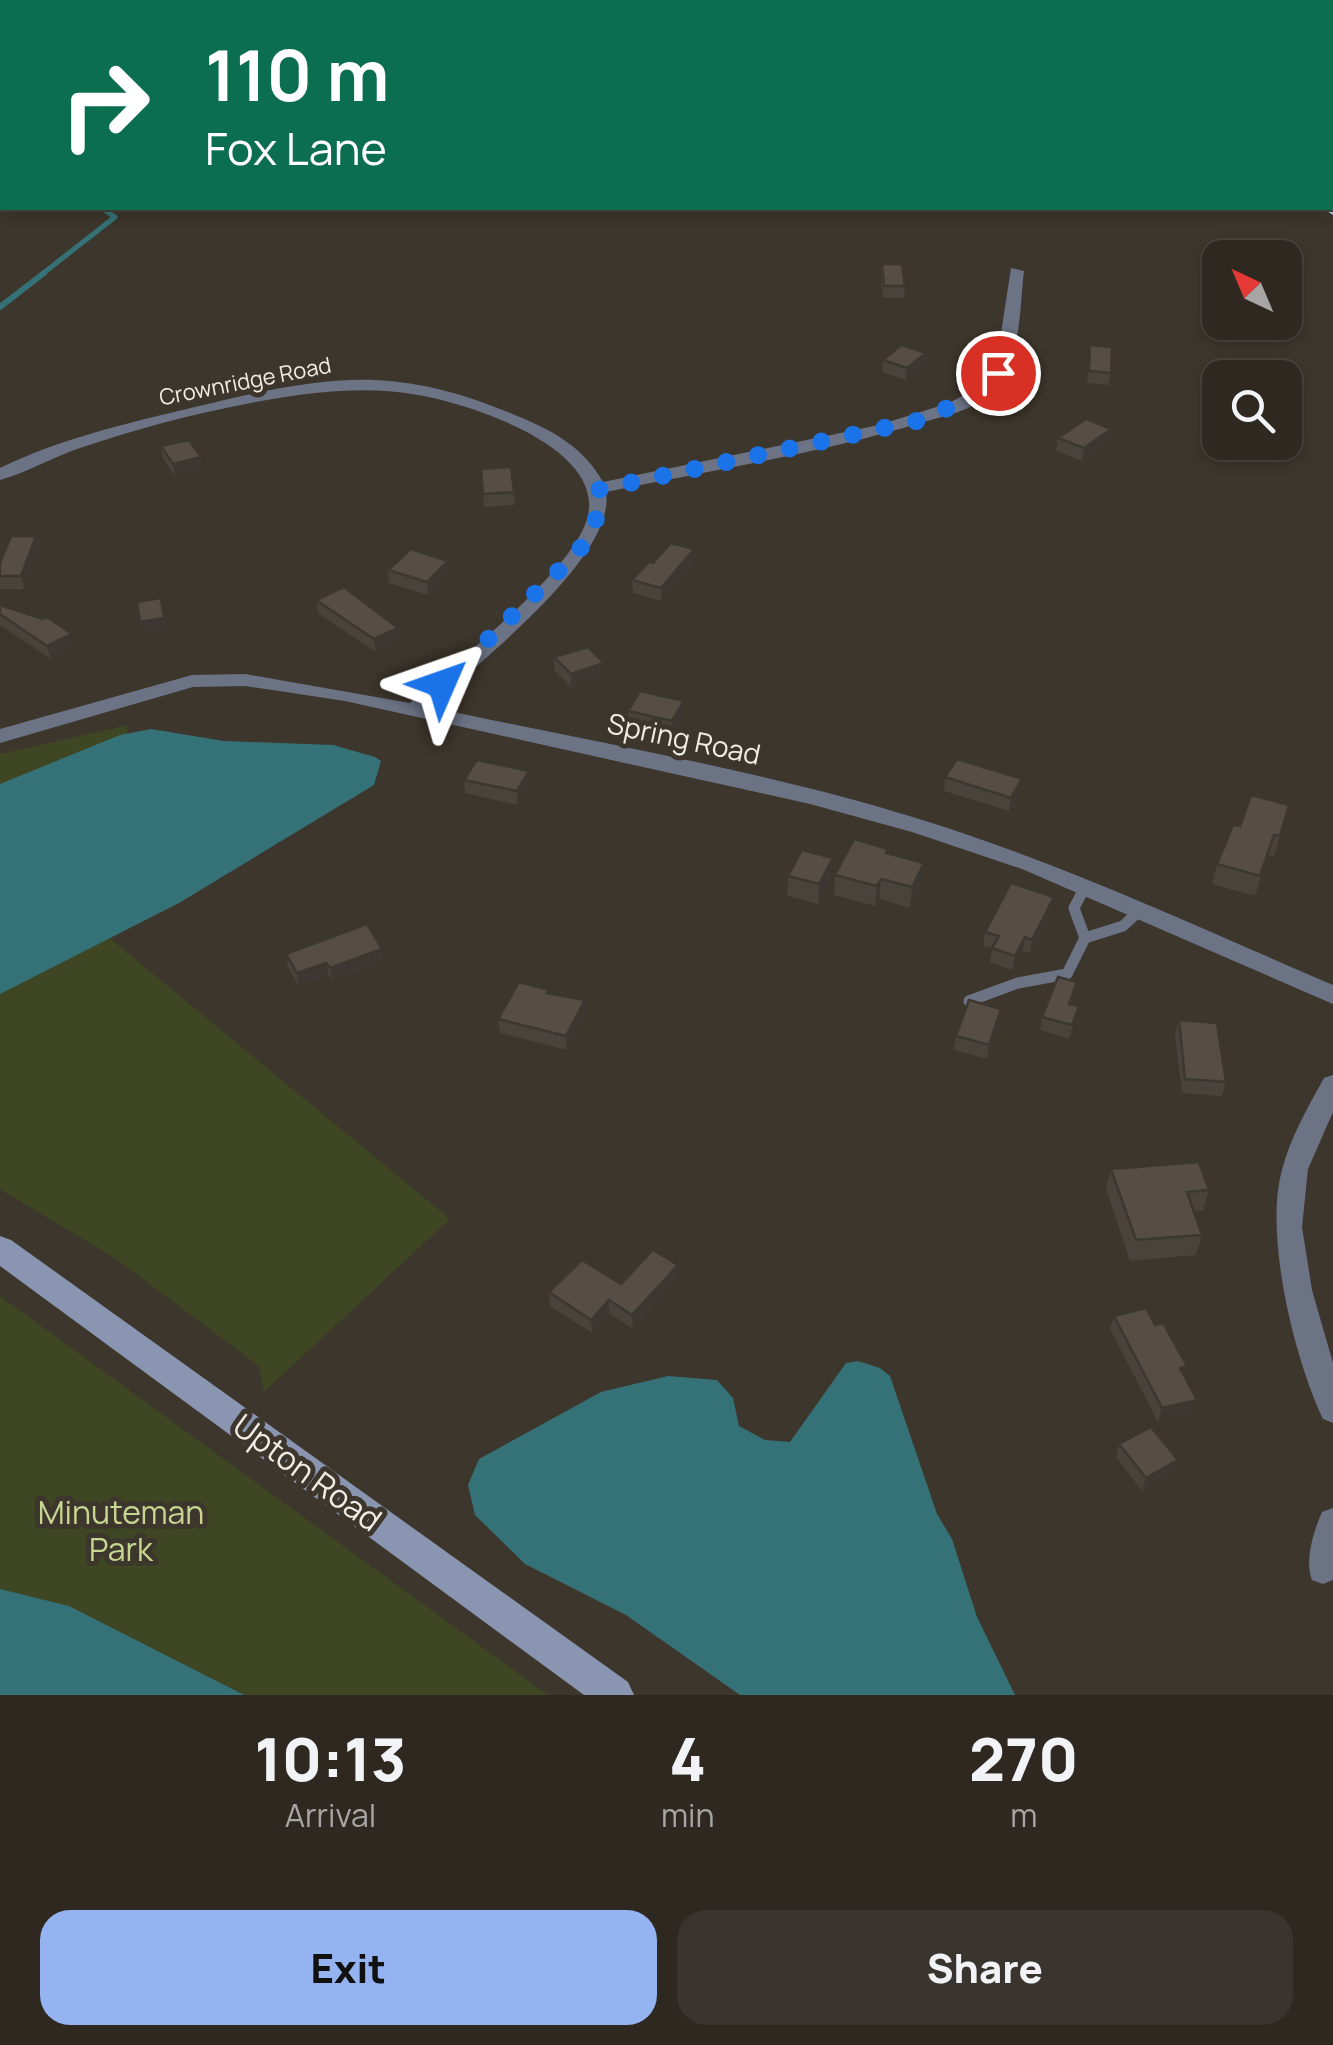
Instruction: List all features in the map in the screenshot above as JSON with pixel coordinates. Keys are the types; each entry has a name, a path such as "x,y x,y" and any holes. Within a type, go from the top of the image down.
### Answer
{"main road":[{"name":"Upton Road","path":"0,1250 615,1695"}],"street":[{"path":"414,710 578,552 594,527 600,501 597,490 908,422 956,407 983,392 998,373 1006,353 1016,271"},
{"name":"Crownridge Road","path":"0,476 67,445 110,432 282,392 325,384 368,383 449,395 516,421 574,455 594,476 597,490"},
{"name":"Spring Road","path":"0,736 192,681 244,680 296,686 811,797 939,833 1085,887 1333,995"},
{"path":"1333,1085 1294,1171 1288,1225 1297,1284 1333,1410"},
{"path":"1323,1568 1333,1522"}],"lane":[{"path":"969,1001 1018,983 1067,974 1084,938 1074,908 1085,887"},
{"path":"1084,938 1123,926 1139,910"}],"green space":[{"path":"128,725 106,935 450,1219 264,1392 259,1366 116,1259 0,1189 0,754"},
{"name":"Minuteman Park","path":"0,1296 548,1695 0,1695"}],"water":[{"path":"151,729 224,741 333,745 381,761 374,785 179,903 0,994 0,784 120,735"},
{"path":"858,1361 890,1376 977,1617 1015,1695 740,1695 626,1615 525,1564 475,1515 468,1485 479,1459 601,1392 668,1376 717,1380 733,1398 739,1426 765,1440 790,1442 846,1363"},
{"path":"0,1589 69,1606 244,1695 0,1695"}],"building":[{"path":"882,264 902,264 905,286 884,286"},
{"path":"901,345 926,353 907,368 883,360"},
{"path":"1090,345 1112,347 1111,373 1089,371"},
{"path":"1086,419 1111,429 1084,448 1058,438"},
{"path":"189,440 201,457 173,464 161,446"},
{"path":"511,467 514,492 483,494 481,469"},
{"path":"11,536 36,536 21,576 0,576 0,563"},
{"path":"671,543 694,549 661,588 632,580 649,562 653,563"},
{"path":"411,549 448,561 427,582 388,570"},
{"path":"344,587 398,628 374,639 316,600"},
{"path":"161,598 164,618 140,622 137,602"},
{"path":"0,605 42,619 47,617 72,634 47,646 0,614"},
{"path":"588,647 604,663 571,674 554,657"},
{"path":"640,691 684,701 672,721 628,711"},
{"path":"957,759 1022,779 1011,798 945,777"},
{"path":"477,760 529,771 517,791 464,780"},
{"path":"1251,795 1289,805 1280,836 1274,835 1260,876 1217,864 1233,825 1240,826"},
{"path":"854,839 924,863 912,887 881,879 877,886 835,875"},
{"path":"802,850 833,858 819,884 788,876"},
{"path":"1011,883 1054,897 1032,940 1025,937 1015,956 992,948 999,936 985,932"},
{"path":"367,924 382,949 330,968 326,963 297,973 286,954"},
{"path":"1058,977 1077,982 1069,1004 1079,1006 1072,1025 1042,1017"},
{"path":"519,982 549,990 547,993 585,1000 566,1036 498,1019"},
{"path":"969,1000 1001,1009 989,1045 956,1036"},
{"path":"1179,1020 1217,1023 1226,1082 1185,1079"},
{"path":"1199,1162 1209,1190 1187,1192 1202,1235 1136,1240 1111,1169"},
{"path":"653,1250 678,1265 632,1315 609,1300 591,1320 549,1292 582,1260 621,1284"},
{"path":"1146,1308 1155,1325 1163,1323 1187,1366 1180,1368 1197,1400 1162,1408 1114,1316"},
{"path":"1151,1427 1178,1460 1146,1478 1119,1444"}],"waterway":[{"path":"41,275 115,217 104,210"},
{"path":"0,307 44,273"}],"route":[{"path":"442,684 578,552 594,527 600,501 597,490 921,420 983,392 998,373"}]}
